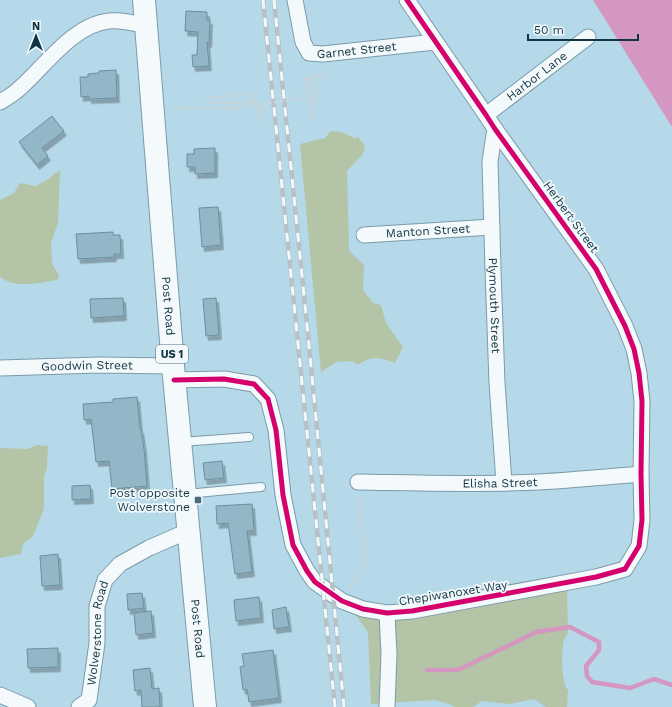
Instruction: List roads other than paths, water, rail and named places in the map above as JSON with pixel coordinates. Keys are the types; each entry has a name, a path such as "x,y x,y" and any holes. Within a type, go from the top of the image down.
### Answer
{"main road":[{"name":"Post Road","path":"144,0 174,373 205,707"}],"street":[{"name":"Garnet Street","path":"295,0 302,42 310,53 323,54 435,42"},
{"name":"Herbert Street","path":"407,0 495,129 596,269 626,326 634,349 639,373 642,401 641,474"},
{"path":"0,102 19,90 74,36 93,25 108,21 125,22 146,26"},
{"name":"Harbor Lane","path":"486,115 588,37"},
{"name":"Plymouth Street","path":"495,129 490,161 497,383 504,483"},
{"name":"Manton Street","path":"364,235 492,227"},
{"name":"Goodwin Street","path":"0,368 99,365 174,373"},
{"name":"Chepiwanoxet Way","path":"174,373 254,384 268,399 276,430 283,495 293,545 307,571 315,582 342,601 363,609 387,613 412,612 596,577 625,569 639,546 642,520 641,474"},
{"name":"Elisha Street","path":"358,482 504,483 538,482 641,474"},
{"name":"Wolverstone Road","path":"79,707 89,700 96,643 96,606 105,580 120,564 150,548 188,531"},
{"path":"387,613 389,654 387,707"},
{"path":"0,695 28,707"}],"lane":[{"path":"180,442 249,438"},
{"path":"185,494 262,487"}],"waterway":[{"path":"427,670 458,670 536,632 570,627 599,642 599,650 586,666 587,676 592,682 630,688 654,679 672,685"}],"railway":[{"path":"263,0 335,707"},
{"path":"274,0 344,707"}],"place":[{"name":"Post opposite Wolverstone","path":"198,500"}]}
